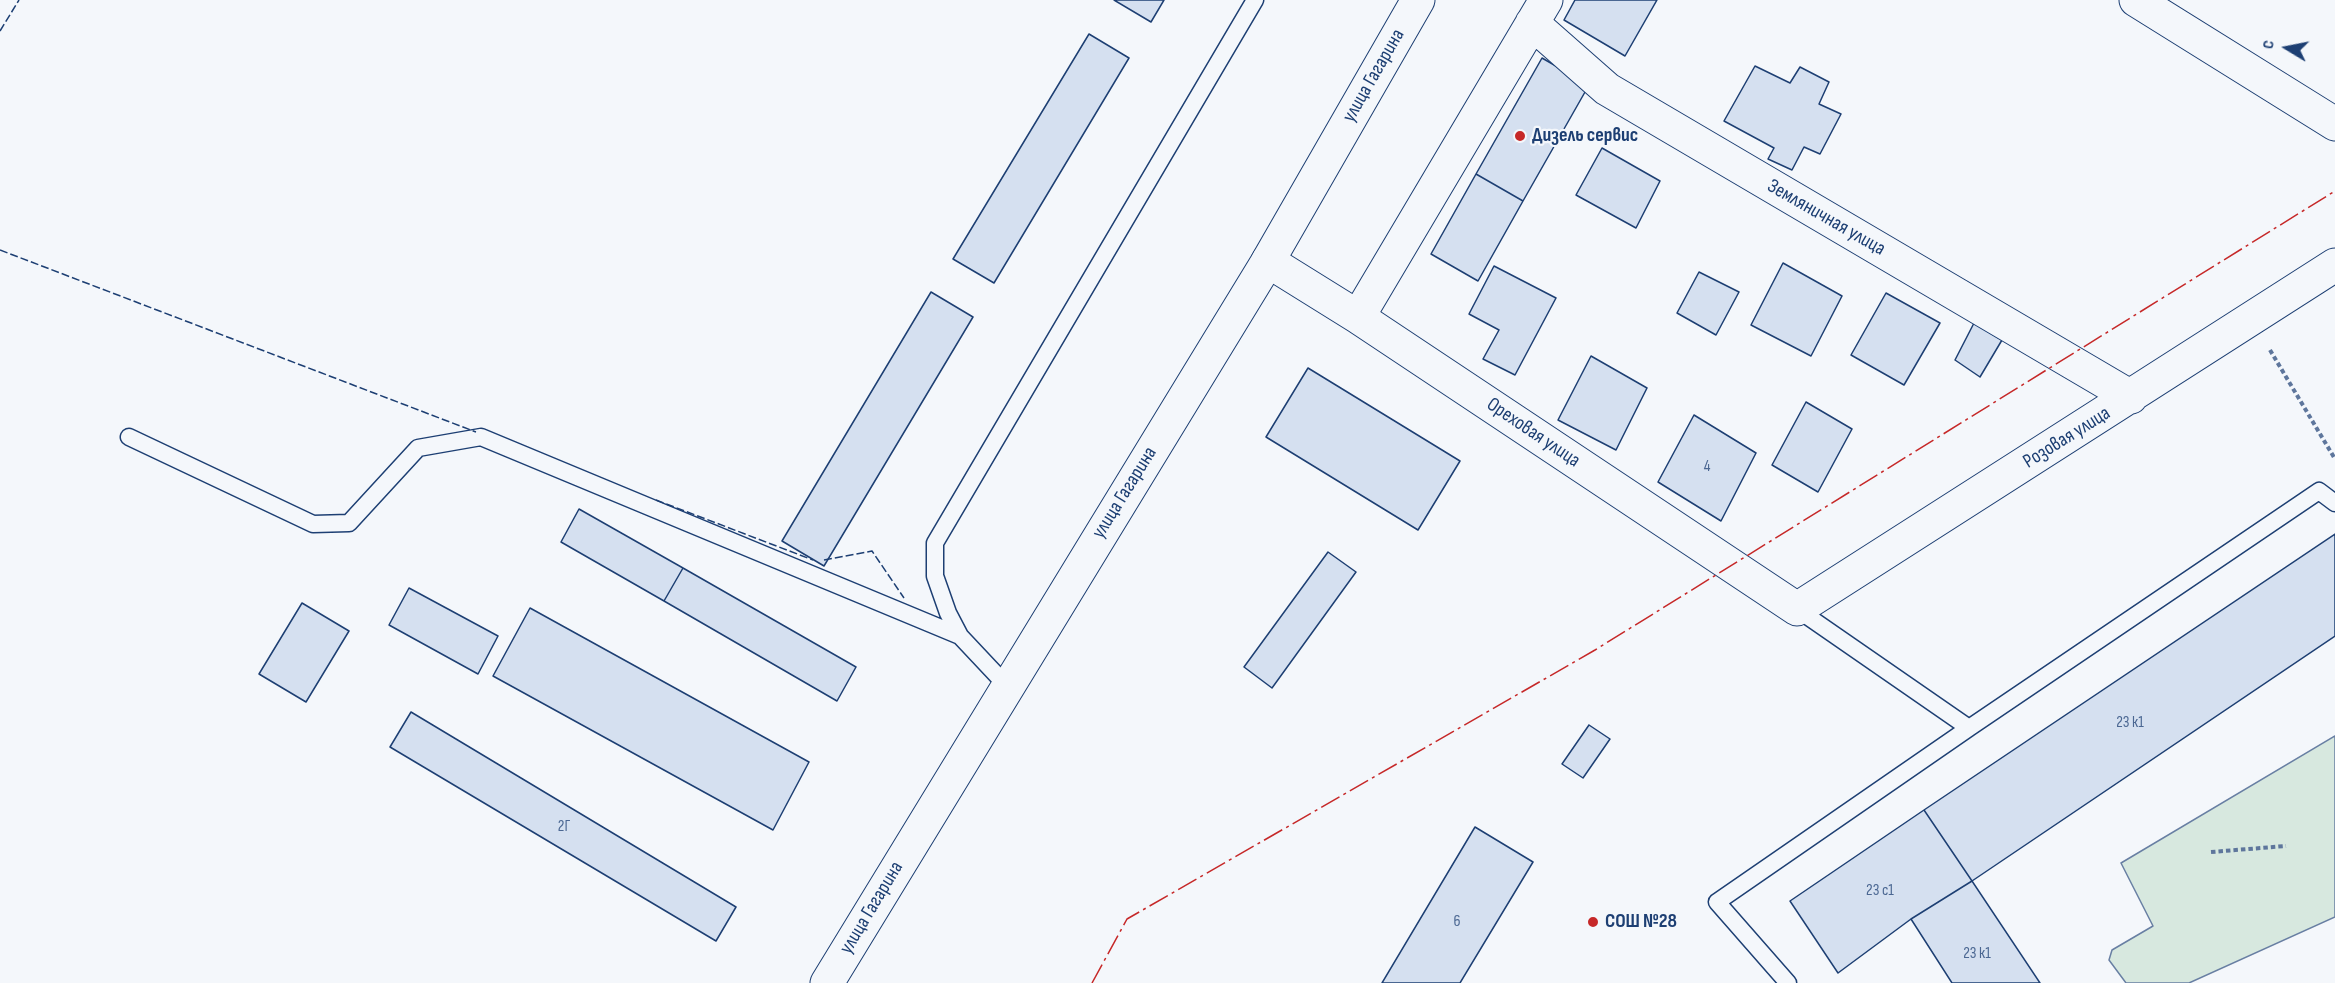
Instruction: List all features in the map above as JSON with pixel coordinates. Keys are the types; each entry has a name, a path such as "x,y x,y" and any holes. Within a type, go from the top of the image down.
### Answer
{"street":[{"name":"улица Гагарина","path":"827,983 1268,261 1418,0"},
{"path":"2136,0 2335,124"},
{"path":"1358,317 1539,12"},
{"name":"Земляничная улица","path":"1539,12 1607,89 2131,397"},
{"name":"Ореховая улица","path":"1268,261 1358,317 1797,609"},
{"name":"Розовая улица","path":"1797,609 2131,397 2335,264"}],"lane":[{"path":"1007,686 960,636 948,613 935,576 935,543 1255,0"},
{"path":"129,437 313,524 349,524 418,448 481,436 960,636"},
{"path":"1788,983 1717,902 2319,491 2335,503"},
{"path":"1797,609 1970,728"}],"path":[{"path":"2251,319 2335,459"},
{"path":"2211,852 2286,846"}],"shaded area":[{"path":"2335,736 2335,917 2189,983 2126,983 2109,960 2112,950 2153,926 2121,863"}],"building":[{"path":"1114,0 1164,0 1151,22"},
{"path":"1575,0 1657,0 1625,56 1564,20"},
{"path":"1089,34 1129,58 994,283 953,259"},
{"path":"1542,58 1589,85 1523,201 1476,174"},
{"path":"1755,66 1790,83 1800,67 1829,82 1819,104 1841,114 1820,154 1804,147 1792,170 1768,159 1774,148 1724,121"},
{"path":"1602,148 1660,181 1636,228 1576,195"},
{"path":"1476,174 1523,201 1478,281 1431,254"},
{"path":"1783,263 1842,296 1811,356 1751,325"},
{"path":"1494,266 1556,298 1515,375 1483,359 1499,330 1469,314"},
{"path":"1699,272 1739,292 1716,335 1677,313"},
{"path":"931,292 973,317 824,566 782,541"},
{"path":"1886,293 1940,323 1904,385 1851,355"},
{"path":"1974,323 2002,340 1980,377 1955,360"},
{"path":"1591,356 1647,388 1616,450 1558,420"},
{"path":"1308,368 1460,461 1418,530 1266,437"},
{"path":"1806,402 1852,429 1818,492 1772,465"},
{"path":"1694,415 1756,453 1721,521 1658,482"},
{"path":"579,509 683,568 664,601 561,542"},
{"path":"2335,534 2335,636 1972,881 1924,810"},
{"path":"1328,552 1356,572 1272,688 1244,667"},
{"path":"683,568 856,667 837,701 664,601"},
{"path":"409,588 498,636 478,674 389,625"},
{"path":"302,603 349,631 306,702 259,674"},
{"path":"530,608 809,762 773,830 493,676"},
{"path":"411,712 736,907 716,941 390,747"},
{"path":"1589,725 1610,739 1583,778 1562,764"},
{"path":"1924,810 1972,881 1911,919 1838,973 1790,901"},
{"path":"1475,827 1533,862 1460,983 1382,983"},
{"path":"1972,881 2040,983 1952,983 1911,919"}],"fence":[{"path":"0,31 19,0"},
{"path":"0,250 476,432"},
{"path":"656,500 813,560"},
{"path":"824,560 872,551 904,598"}],"power":[{"path":"1092,983 1127,919 1595,650 2335,191"}],"place":[{"name":"Дизель сервис","path":"1520,136"},
{"name":"СОШ №28","path":"1593,922"}]}
